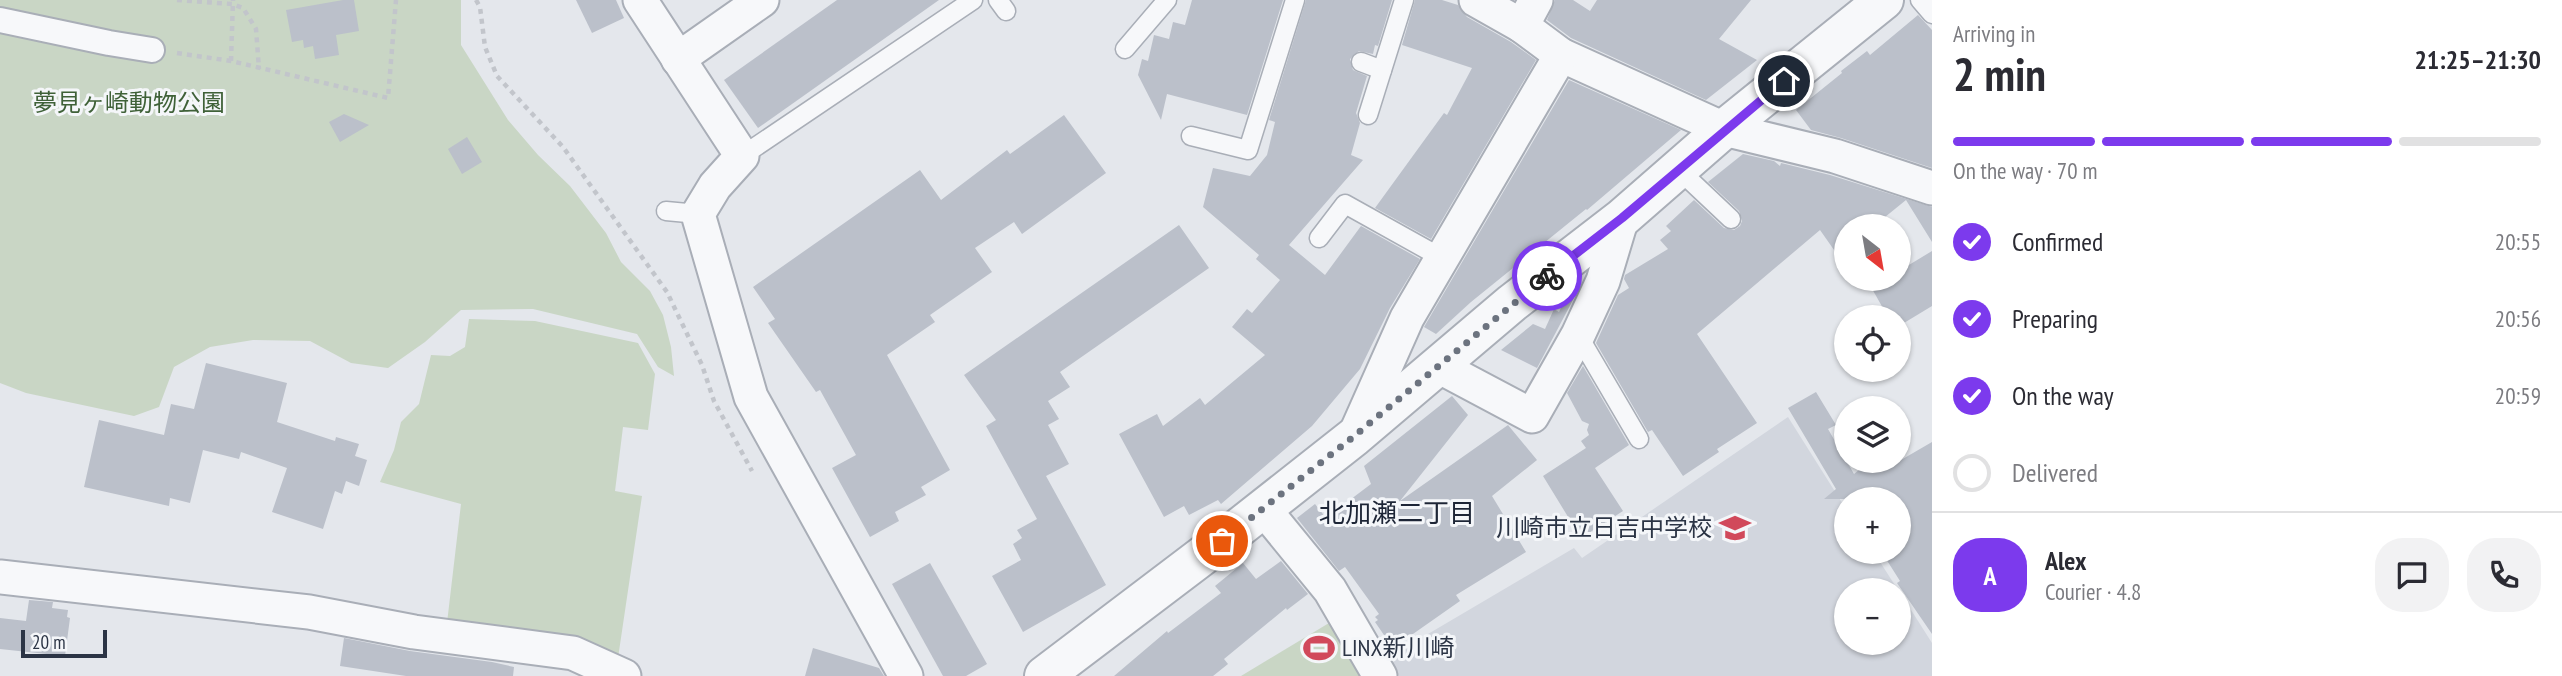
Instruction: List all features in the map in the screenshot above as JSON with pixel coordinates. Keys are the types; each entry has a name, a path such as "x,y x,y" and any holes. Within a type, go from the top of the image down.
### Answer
{"street":[{"path":"640,0 742,156 715,186 682,213 751,397 906,676"},
{"path":"1476,0 1529,13 1561,55 1724,130 1835,156 1932,188"},
{"path":"1044,676 1353,437 1512,303 1622,218 1724,130 1884,0"},
{"path":"678,59 740,6"},
{"path":"0,20 152,50"},
{"path":"1353,437 1407,318 1561,55"},
{"path":"1438,366 1532,415 1578,335 1603,281 1622,218"},
{"path":"1264,508 1330,590 1380,676"},
{"path":"0,577 309,612 414,632 573,653 624,676"}],"lane":[{"path":"742,156 973,0"},
{"path":"1125,49 1167,0"},
{"path":"1191,136 1248,150 1295,0"},
{"path":"1368,115 1404,0"},
{"path":"1920,0 1932,14"},
{"path":"1361,62 1382,70"},
{"path":"1678,169 1731,219"},
{"path":"1319,238 1345,204 1442,258"},
{"path":"1578,335 1639,439"}],"path":[{"path":"177,0 232,2 243,8 256,29 259,69"},
{"path":"152,50 231,61 388,98 396,0"},
{"path":"476,0 480,7 485,47 497,76 563,147 667,292 702,365 714,401 751,471"},
{"path":"231,61 232,2"}],"shaded area":[{"name":"川崎市立日吉中学校","path":"1788,417 1834,490 1834,564 1881,564 1890,578 1834,578 1834,655 1911,655 1911,610 1932,643 1932,676 1399,676 1389,657 1574,548 1582,558"}],"green space":[{"name":"夢見ヶ崎動物公園","path":"0,0 461,0 461,45 508,120 570,186 606,233 621,262 650,291 663,315 671,347 674,376 658,367 637,334 533,309 461,310 425,342 388,368 351,363 310,341 253,340 210,347 174,367 159,407 134,416 26,393 0,383"},
{"path":"469,319 535,321 638,343 655,374 648,430 623,427 615,491 642,496 618,658 447,623 461,504 380,482 394,450 401,422 419,404 431,355 450,356 465,347"},
{"name":"LINX新川崎","path":"1334,620 1367,676 1241,676"}],"building":[{"path":"354,0 359,31 336,35 339,55 315,59 313,46 304,48 303,40 292,42 286,10"},
{"path":"576,0 616,0 624,18 592,33"},
{"path":"837,0 939,0 758,128 724,80"},
{"path":"1192,0 1283,0 1247,115 1167,94 1161,120 1138,75 1142,59 1148,61 1154,35 1169,39 1173,22 1185,25"},
{"path":"1306,0 1392,0 1373,54 1359,51 1350,59 1353,70 1367,76 1356,113 1360,123 1351,155 1363,160 1289,245 1325,275 1361,226 1420,259 1390,308 1360,369 1312,426 1221,504 1218,500 1189,515 1184,506 1164,517 1119,434 1157,414 1163,426 1200,398 1205,405 1265,355 1232,327 1247,309 1252,313 1280,280 1256,259 1259,255 1203,207 1213,168 1250,176 1267,155 1275,122 1269,120"},
{"path":"1415,0 1442,0 1458,5 1467,17 1536,60 1431,239 1375,208 1444,113 1447,115 1472,68 1402,45"},
{"path":"1555,0 1573,0 1590,11 1597,0 1751,0 1719,39 1757,60 1706,100 1571,38 1547,20"},
{"path":"1918,15 1932,30 1932,168 1811,130 1796,110 1842,73 1841,71 1867,51 1870,55"},
{"path":"1569,80 1681,130 1587,210 1471,302 1436,334 1424,327"},
{"path":"344,114 369,125 340,142 329,122"},
{"path":"1064,115 1106,173 1022,234 1014,222 975,248 992,272 930,315 935,322 887,355 950,470 921,487 926,495 895,512 899,521 870,537 832,468 856,455 820,390 816,392 768,323 775,319 753,287 920,170 941,200 1007,150 1010,154"},
{"path":"467,137 482,162 462,174 448,149"},
{"path":"1743,154 1774,161 1780,166 1781,163 1830,175 1932,207 1932,242 1906,200 1889,214 1834,214 1834,250 1820,230 1697,334 1757,423 1717,449 1719,452 1683,476 1652,430 1648,432 1596,343 1618,295 1629,288 1624,279 1625,275 1668,249 1660,240 1671,231 1666,226 1694,200 1724,228 1734,230 1740,226 1742,221 1739,211 1708,182"},
{"path":"1179,225 1209,268 1060,372 1070,387 1048,401 1059,419 1048,425 1069,464 1046,476 1106,585 1023,632 992,576 1021,560 1013,544 1022,538 1017,530 1037,519 986,426 996,420 964,375"},
{"path":"1932,251 1932,306 1911,319 1911,305 1881,305 1873,291 1911,291 1911,264"},
{"path":"1567,295 1574,298 1537,368 1501,350 1533,324 1545,329 1554,309 1559,312"},
{"path":"206,363 287,383 277,422 335,441 336,437 359,444 355,456 367,460 359,486 346,481 342,494 335,491 323,529 272,512 287,468 241,452 239,459 203,450 190,503 170,498 169,506 84,487 99,420 164,435 171,404 194,409"},
{"path":"1583,366 1629,445 1595,468 1623,511 1581,538 1543,476 1586,448 1581,441 1589,435 1589,424 1582,421 1567,393"},
{"path":"1816,392 1834,422 1834,426 1828,429 1834,439 1834,473 1911,473 1911,454 1932,442 1932,634 1911,603 1911,578 1898,578 1889,564 1911,564 1911,487 1835,487 1788,408"},
{"path":"1452,396 1468,415 1400,501 1508,425 1537,460 1492,496 1526,552 1456,595 1460,601 1393,648 1375,622 1378,620 1375,617 1379,614 1345,567 1339,571 1297,518 1315,504 1326,518 1371,484 1364,466"},
{"path":"1834,491 1834,499 1824,499"},
{"path":"1281,561 1308,594 1287,610 1286,608 1224,659 1228,664 1213,676 1114,676 1167,631 1168,633 1221,593 1215,586 1243,563 1256,579"},
{"path":"930,563 987,664 966,676 943,676 892,584"},
{"path":"29,600 53,602 52,608 68,610 67,617 70,618 65,656 0,649 0,618 26,621"},
{"path":"344,638 410,651 492,662 514,667 513,676 406,676 340,666"},
{"path":"813,648 879,668 884,676 805,676"}],"way so far":[{"path":"1222,541 1353,437 1547,276"}],"place":[{"name":"川崎市立日吉中学校","path":"1735,528"},
{"name":"LINX新川崎","path":"1319,648"}],"district":[{"name":"北加瀬二丁目","path":"1397,513"}],"route":[{"path":"1547,276 1622,218 1784,81"}]}
